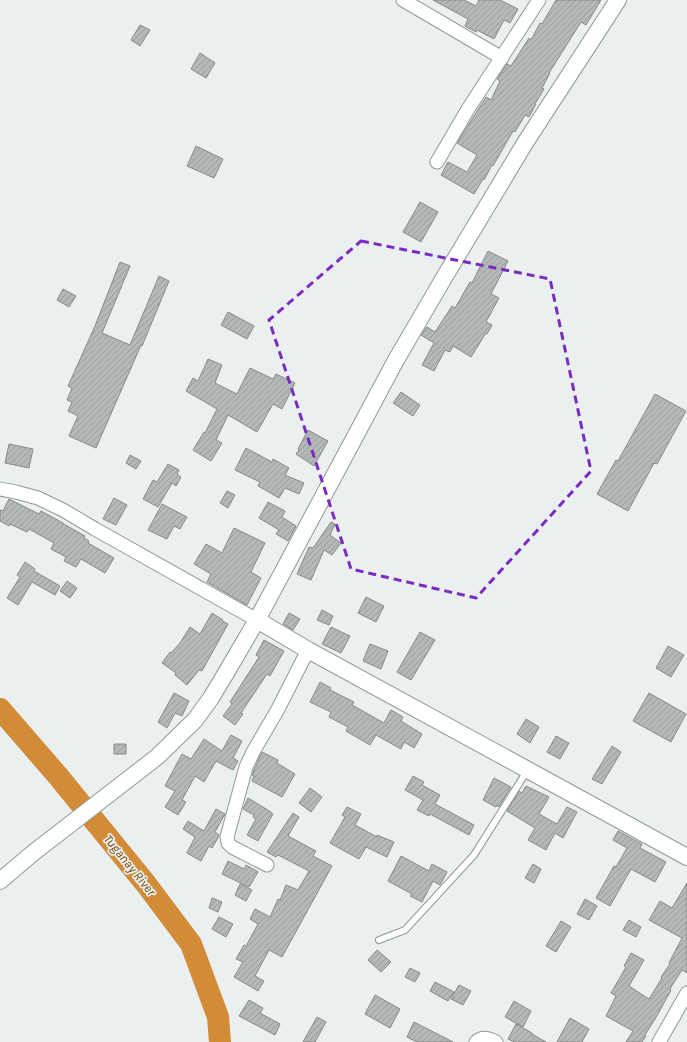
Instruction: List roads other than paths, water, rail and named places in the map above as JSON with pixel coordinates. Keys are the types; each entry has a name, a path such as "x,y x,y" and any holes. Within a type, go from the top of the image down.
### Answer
{"street":[{"path":"403,0 502,58"},
{"path":"0,881 33,853 158,757 196,720 226,674 257,620 396,360 441,282 525,143 618,0"},
{"path":"437,162 468,109 502,58 532,2"},
{"path":"0,489 38,498 63,510 308,650 687,857"},
{"path":"267,865 232,848 228,843 228,837 246,767 308,650"},
{"path":"659,1042 687,993"},
{"path":"476,1042 482,1038 487,1038 496,1042"}],"lane":[{"path":"379,940 405,930 474,855 528,770"}],"waterway":[{"name":"Tuganay River","path":"0,709 58,776 146,884 191,944 218,1017 220,1042"}]}
